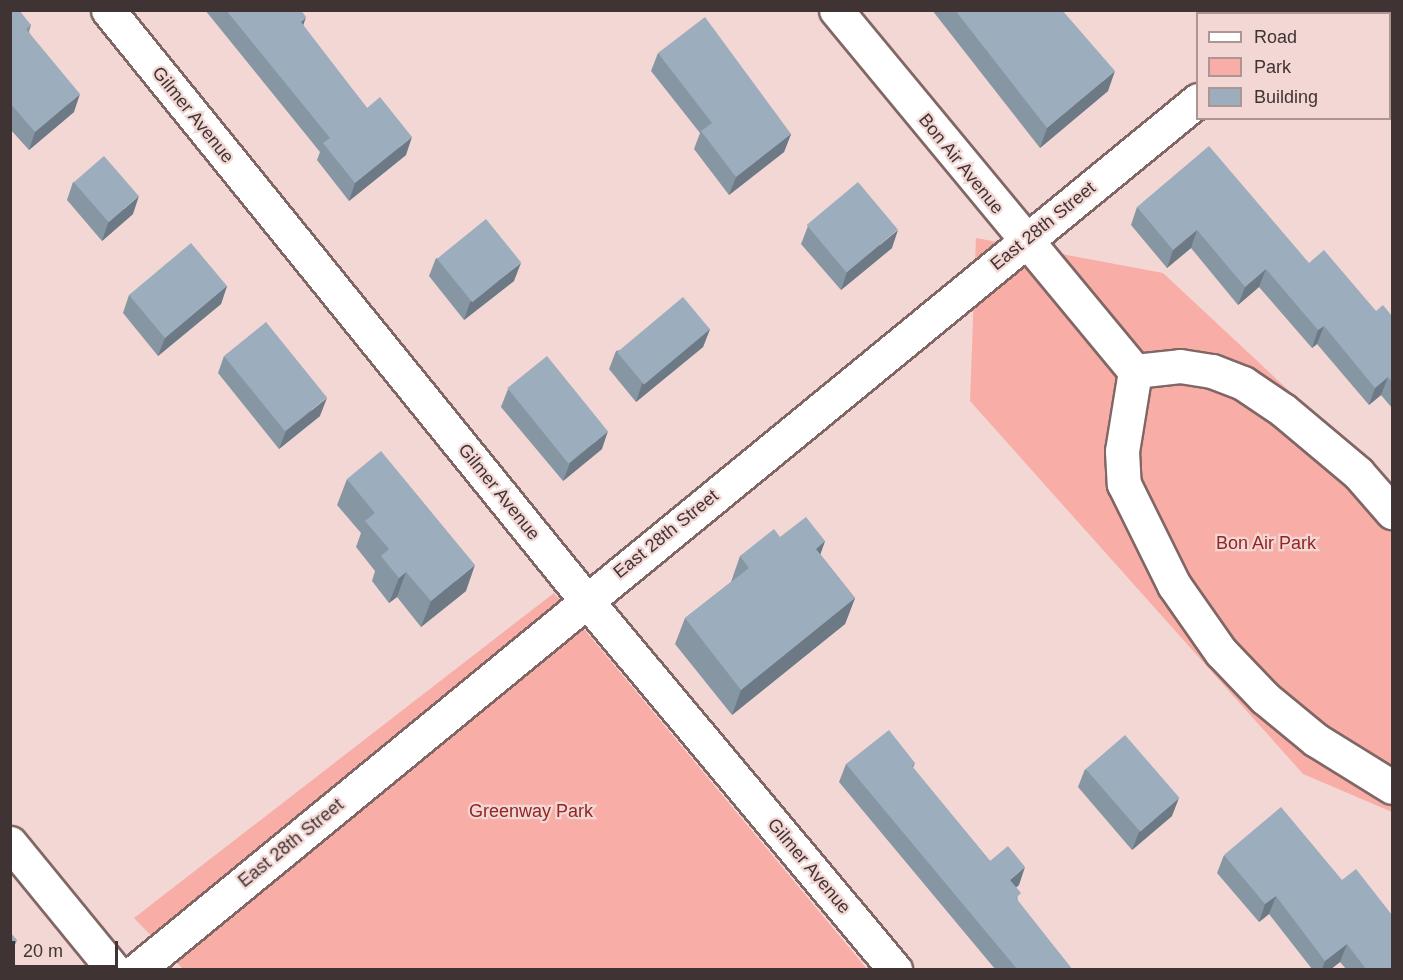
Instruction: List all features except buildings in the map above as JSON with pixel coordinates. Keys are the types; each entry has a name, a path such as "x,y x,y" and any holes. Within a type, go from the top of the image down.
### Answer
{"street":[{"name":"Gilmer Avenue","path":"108,10 586,600 895,969"},
{"name":"Bon Air Avenue","path":"836,10 1024,241 1135,371"},
{"name":"East 28th Street","path":"137,969 1196,101"},
{"path":"1392,513 1358,473 1283,410 1243,383 1212,371 1180,366 1135,371 1122,451 1124,484 1174,585 1221,652 1266,698 1316,740 1392,787"},
{"path":"10,843 114,969"}],"green space":[{"name":"Bon Air Park","path":"976,238 1163,273 1392,487 1392,812 1303,774 970,401"},
{"name":"Greenway Park","path":"554,593 867,969 183,969 134,918"}]}
